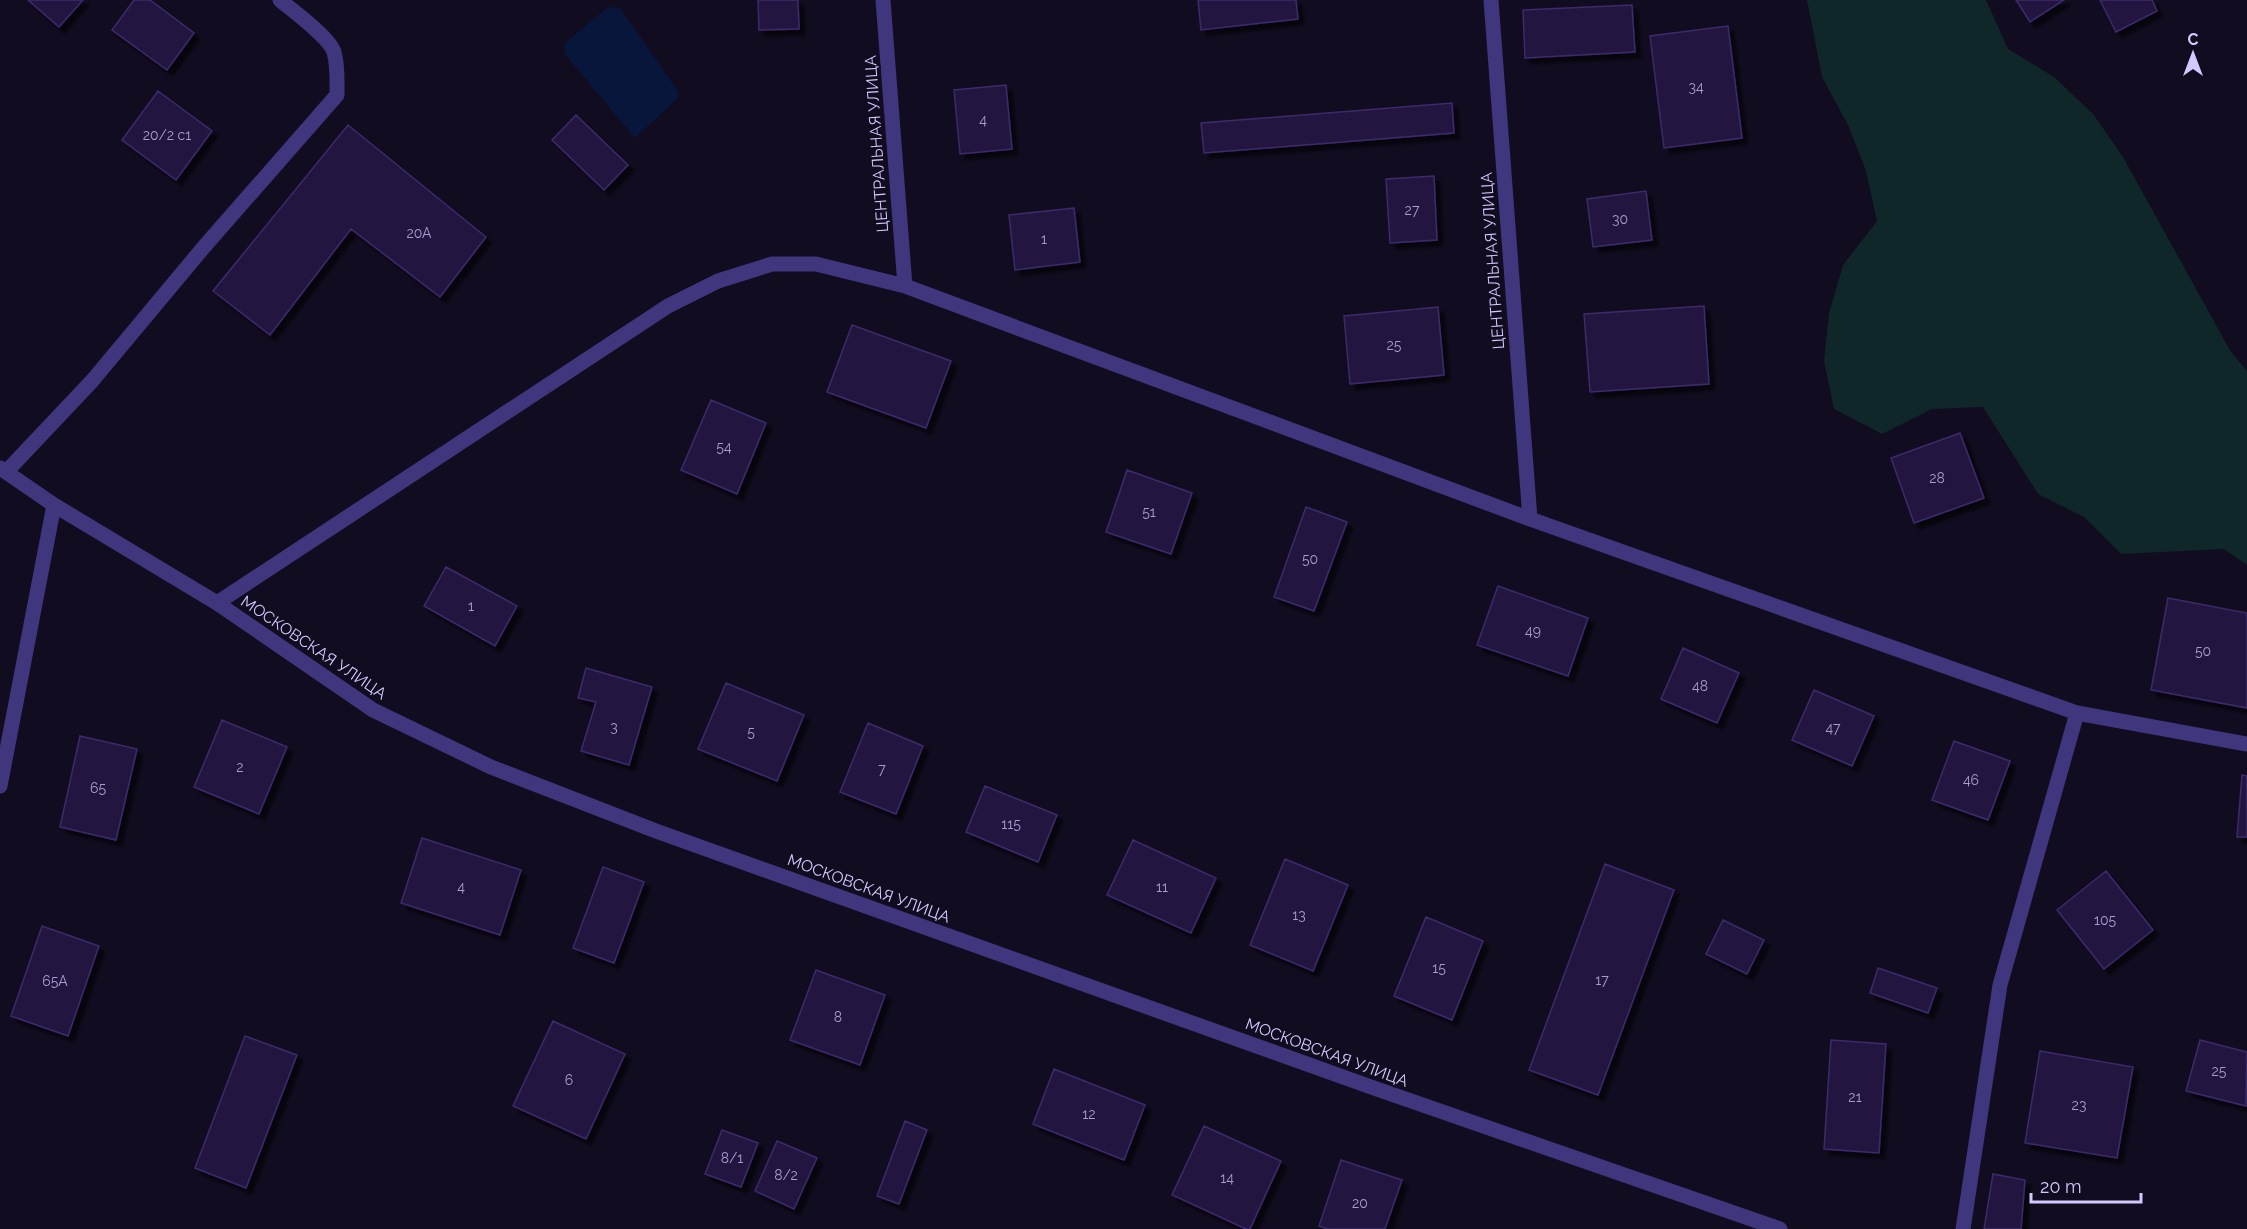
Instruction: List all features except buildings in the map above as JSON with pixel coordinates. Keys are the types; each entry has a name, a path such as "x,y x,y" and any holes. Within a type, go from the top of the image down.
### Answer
{"street":[{"path":"3,470 92,381 203,248 337,95 333,50 316,30 280,0"},
{"name":"ЦЕНТРАЛЬНАЯ УЛИЦА","path":"883,0 905,286"},
{"name":"ЦЕНТРАЛЬНАЯ УЛИЦА","path":"1491,0 1530,519"},
{"path":"217,603 668,306 718,281 772,264 816,264 905,286 1530,519 2077,714 2247,744"},
{"name":"МОСКОВСКАЯ УЛИЦА","path":"3,470 54,505 217,603 372,710 491,767 656,831 1371,1088 1780,1229"},
{"path":"0,786 54,505"},
{"path":"1962,1229 2000,985 2077,714"}],"green space":[{"path":"1807,0 1986,0 2008,49 2054,77 2093,114 2123,157 2231,352 2247,371 2247,565 2224,549 2121,554 2084,517 2038,494 1983,407 1932,409 1882,434 1834,409 1824,361 1829,313 1843,265 1877,221 1866,171 1848,125 1822,77"}],"water":[{"path":"608,7 620,8 678,91 678,98 635,138 565,54 564,44"}]}
